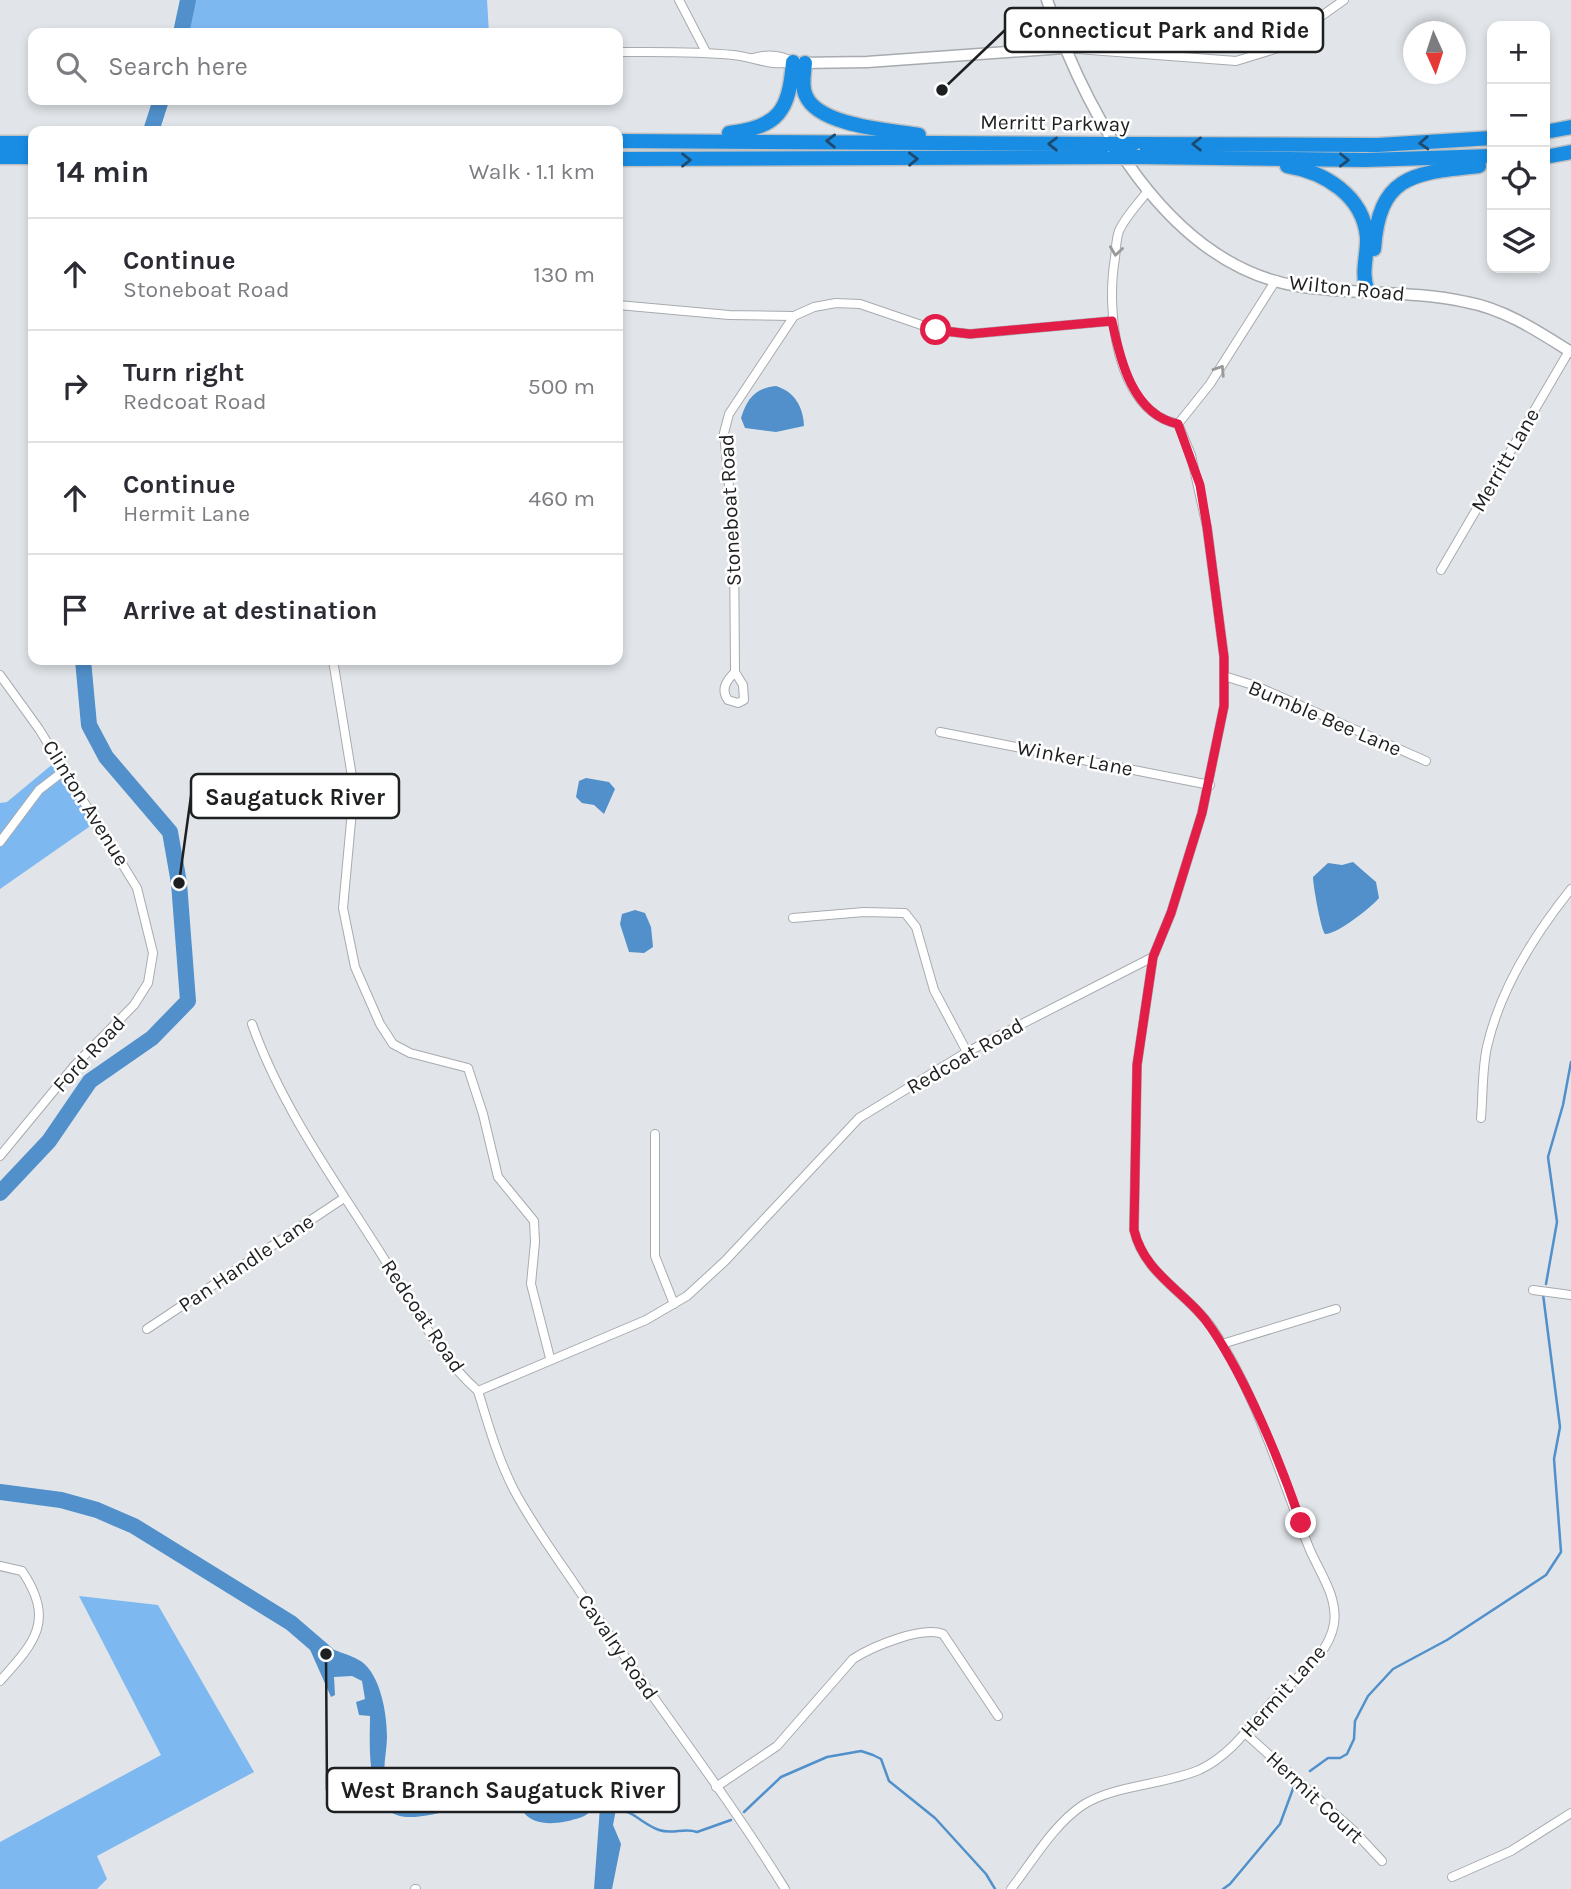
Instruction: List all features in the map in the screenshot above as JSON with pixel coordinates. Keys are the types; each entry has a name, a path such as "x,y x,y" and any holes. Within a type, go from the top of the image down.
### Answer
{"highway":[{"path":"623,140 710,135 767,125 780,114 788,100 799,63"},
{"path":"799,63 806,97 816,110 832,119 920,135 997,143"},
{"path":"1550,131 1571,127"},
{"name":"Merritt Parkway","path":"623,159 1137,151 1378,145 1487,138"},
{"name":"Merritt Parkway","path":"623,140 997,143 1111,151"},
{"path":"0,144 28,143"},
{"path":"1550,150 1571,149"},
{"path":"1550,155 1571,149"},
{"name":"Merritt Parkway","path":"1137,151 1202,158 1365,160 1487,156"},
{"path":"0,157 28,157"},
{"path":"1202,158 1301,169 1321,174 1339,186 1362,219 1367,236 1365,276 1368,291"},
{"path":"1368,291 1373,277 1378,215 1398,186 1421,174 1487,165"}],"main road":[{"name":"Wilton Road","path":"1047,0 1064,48 1147,192 1170,218 1204,246 1241,269 1298,286 1468,302 1532,327 1570,351"},
{"path":"799,63 1064,48"}],"street":[{"path":"679,0 706,52"},
{"path":"1064,48 1236,61 1275,49 1344,0"},
{"path":"623,52 706,52 753,58 763,63 799,63"},
{"path":"1147,192 1118,233 1111,294 1112,321 1118,349 1135,390 1157,418 1178,424"},
{"path":"1178,424 1210,384 1276,280"},
{"path":"623,305 729,315 794,316 814,307 836,303 860,304 936,330 970,334 1112,321"},
{"name":"Stoneboat Road","path":"735,672 734,540 724,433 729,414 794,316"},
{"name":"Merritt Lane","path":"1441,570 1570,351"},
{"path":"1153,957 1171,913 1210,785 1220,733 1224,676 1200,485 1178,424"},
{"path":"334,665 354,789 343,908 355,967 380,1024 393,1044 410,1053 468,1068 498,1177 534,1221 536,1242 531,1284 550,1359"},
{"name":"Clinton Avenue","path":"0,675 65,770 137,888 153,941"},
{"name":"Bumble Bee Lane","path":"1224,676 1256,686 1426,761"},
{"name":"Winker Lane","path":"940,732 1210,785"},
{"path":"0,842 39,790 65,770"},
{"path":"1481,1118 1487,1045 1504,999 1542,925 1571,889"},
{"path":"793,918 887,911 905,913 916,927 934,990 967,1052"},
{"name":"Ford Road","path":"0,1156 75,1065 134,1005 148,983 153,967 153,941"},
{"name":"Redcoat Road","path":"252,1024 275,1081 344,1198 454,1366 478,1391 646,1320 674,1304 703,1284 859,1118 967,1052 1153,957"},
{"name":"Hermit Lane","path":"1011,1889 1045,1845 1084,1805 1198,1770 1246,1734 1269,1704 1318,1657 1331,1633 1334,1610 1279,1463 1222,1344 1200,1312 1149,1265 1138,1245 1134,1230 1137,1065 1153,957"},
{"path":"655,1134 654,1256 674,1304"},
{"name":"Pan Handle Lane","path":"147,1329 344,1198"},
{"path":"1533,1290 1571,1295"},
{"path":"1222,1344 1336,1309"},
{"name":"Cavalry Road","path":"478,1391 494,1443 513,1489 529,1517 751,1834 785,1889"},
{"path":"0,1566 22,1571 34,1588 39,1606 39,1628 32,1645 0,1681"},
{"path":"716,1787 777,1746 853,1658 867,1649 932,1629 943,1634 998,1717"},
{"name":"Hermit Court","path":"1246,1734 1355,1832 1382,1861"},
{"path":"1452,1877 1510,1851 1571,1813"}],"shaded area":[{"path":"187,0 487,0 489,28 185,28"},
{"path":"776,386 797,401 804,426 776,432 745,428 741,418 749,400 757,392"},
{"path":"60,758 99,820 0,889 0,803 7,802"},
{"path":"586,778 609,782 615,789 604,814 594,805 582,803 576,797 579,781"},
{"path":"1353,862 1376,882 1379,898 1362,914 1325,934 1319,916 1313,877 1328,863 1342,865"},
{"path":"635,910 645,913 651,927 653,947 644,953 629,952 620,924 622,914"},
{"path":"79,1596 158,1605 254,1772 97,1856 107,1879 97,1889 0,1889 0,1842 161,1755"},
{"path":"318,1640 358,1660 374,1676 385,1711 387,1737 384,1767 388,1789 393,1795 406,1800 431,1798 493,1773 502,1775 503,1783 482,1787 462,1799 455,1811 412,1817 392,1813 383,1804 372,1776 370,1716 359,1715 356,1702 365,1699 362,1681 352,1676 334,1677 335,1695 331,1697 308,1645"},
{"path":"520,1778 608,1795 616,1809 613,1825 621,1844 612,1889 594,1889 600,1807 568,1821 543,1823 533,1820 520,1806"}],"waterway":[{"path":"182,28 188,0"},
{"path":"153,126 159,105"},
{"path":"0,1193 49,1141 90,1081 152,1038 188,1001 179,883 170,832 106,757 89,725 83,665"},
{"path":"1546,1284 1557,1222 1548,1157 1563,1105 1571,1062"},
{"path":"1310,1771 1328,1758 1340,1758 1347,1754 1354,1739 1355,1721 1368,1696 1393,1669 1447,1640 1546,1575 1561,1552 1554,1459 1560,1427 1543,1294"},
{"path":"0,1492 61,1500 97,1510 134,1526 291,1623 327,1654"},
{"path":"744,1812 781,1777 827,1757 861,1751 881,1759 889,1781 935,1818 986,1874 995,1889"},
{"path":"483,1781 494,1781 517,1792 532,1785 536,1787"},
{"path":"1223,1889 1280,1824 1294,1786"},
{"path":"615,1809 627,1812 653,1827 674,1832 697,1832 731,1820"}],"place":[{"name":"Connecticut Park and Ride","path":"942,90"},
{"name":"Saugatuck River","path":"179,883"},
{"name":"West Branch Saugatuck River","path":"326,1654"}],"route":[{"path":"936,330 970,334 1011,332 1112,321 1123,365 1135,390 1157,418 1178,424 1191,455 1200,485 1207,527 1224,657 1224,706 1210,785 1171,913 1153,957 1137,1065 1134,1230 1138,1245 1149,1265 1200,1312 1222,1344 1279,1463 1301,1523"}]}
